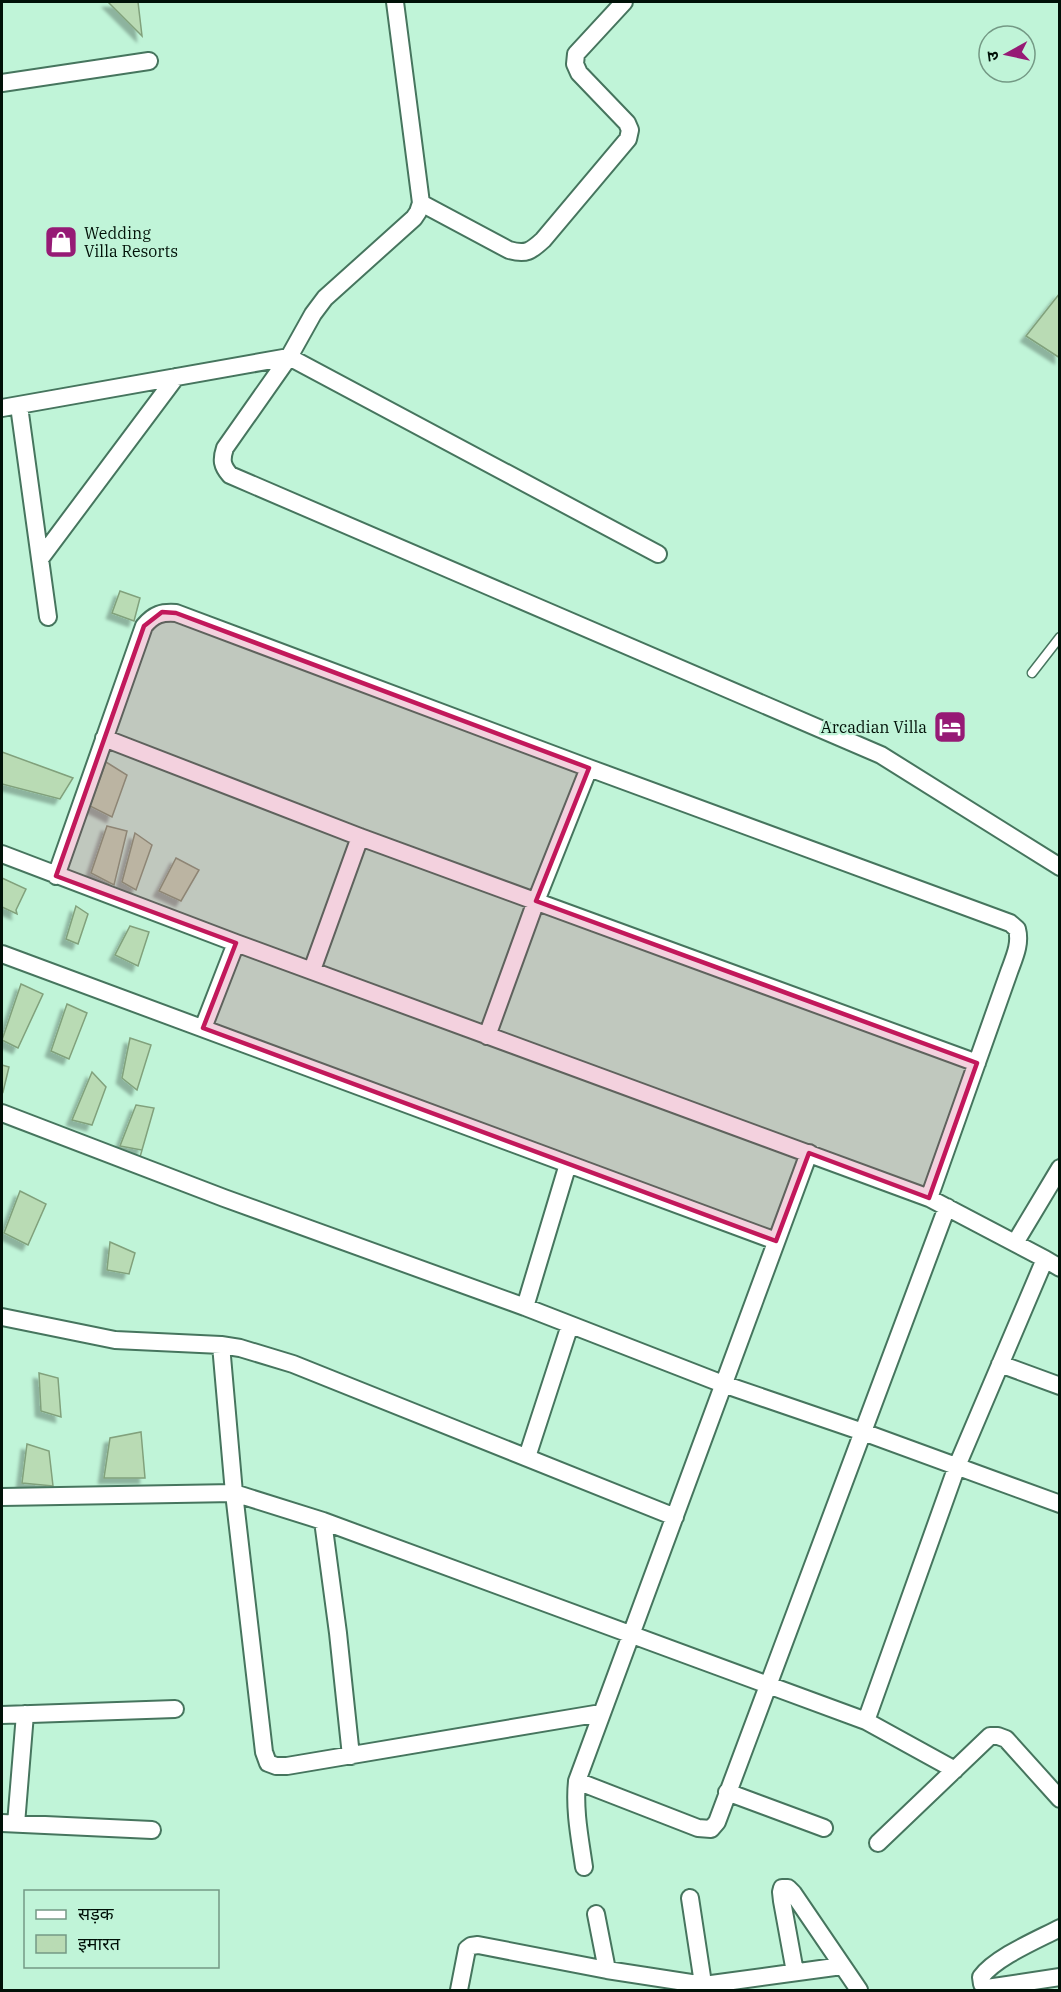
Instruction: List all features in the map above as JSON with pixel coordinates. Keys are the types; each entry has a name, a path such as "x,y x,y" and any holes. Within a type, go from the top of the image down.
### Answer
{"street":[{"path":"394,2 421,203 418,212 325,298 313,314 289,357 225,448 222,459 224,468 230,475 881,755 1059,867"},
{"path":"421,203 520,254 532,250 543,240 628,139 630,130 627,123 579,73 575,64 576,54 624,2"},
{"path":"2,82 149,61"},
{"path":"2,408 289,357 658,554"},
{"path":"40,559 176,377"},
{"path":"19,405 48,617"},
{"path":"56,876 144,626 151,617 162,612 176,613 1010,923 1017,929 1019,937 1012,963 928,1198"},
{"path":"104,738 360,837 976,1063"},
{"path":"487,1036 536,901 589,768"},
{"path":"312,970 360,837"},
{"path":"2,854 236,943 928,1198 1059,1268"},
{"path":"203,1028 236,943"},
{"path":"2,954 776,1241"},
{"path":"2,1113 247,1206 525,1307 723,1384 863,1432 1059,1504"},
{"path":"584,1868 576,1815 577,1781 809,1153"},
{"path":"525,1307 568,1164"},
{"path":"1015,1243 1059,1168"},
{"path":"577,1781 704,1830 711,1829 717,1822 947,1207"},
{"path":"866,1721 957,1466 1045,1259"},
{"path":"2,1317 115,1340 240,1348 293,1364 675,1517"},
{"path":"527,1457 570,1325"},
{"path":"220,1345 234,1493 264,1752 268,1763 287,1766 601,1713"},
{"path":"1000,1364 1059,1386"},
{"path":"2,1497 234,1493 323,1521 630,1636 866,1721 955,1770"},
{"path":"323,1521 351,1756"},
{"path":"2,1715 175,1709"},
{"path":"25,1714 9,1823 152,1830"},
{"path":"878,1843 990,1736 1006,1739 1059,1799"},
{"path":"727,1792 824,1828"},
{"path":"795,1972 782,1901 782,1888 788,1888 793,1893 858,1990"},
{"path":"690,1898 704,1988"},
{"path":"596,1914 607,1970"},
{"path":"1059,1928 987,1970 981,1977 981,1984 987,1988 1059,1977"},
{"path":"459,1990 467,1949 478,1945 704,1988 842,1966"}],"lane":[{"path":"1032,673 1059,637"}],"highlighted area":[{"path":"162,612 176,613 589,768 536,901 977,1063 929,1198 809,1153 776,1241 203,1028 236,943 56,876 144,626"}],"building":[{"path":"108,2 138,2 142,36"},
{"path":"1060,293 1060,358 1026,336"},
{"path":"120,591 140,598 134,621 112,613"},
{"path":"2,752 73,778 60,799 2,784"},
{"path":"106,762 127,775 112,817 90,806"},
{"path":"107,826 127,831 114,885 91,873"},
{"path":"135,833 152,845 136,890 122,882"},
{"path":"176,858 199,870 181,901 159,891"},
{"path":"2,878 26,889 16,910 17,914 2,907"},
{"path":"76,906 88,914 78,944 66,939"},
{"path":"130,926 149,932 138,966 115,955"},
{"path":"21,984 43,994 18,1048 2,1040"},
{"path":"67,1004 87,1013 69,1059 51,1051"},
{"path":"130,1038 151,1045 137,1090 122,1078"},
{"path":"2,1065 9,1067 3,1092 2,1091"},
{"path":"92,1072 106,1087 92,1125 72,1120"},
{"path":"136,1105 154,1108 142,1150 120,1146"},
{"path":"20,1191 46,1204 28,1245 4,1233"},
{"path":"110,1242 135,1253 129,1274 107,1270"},
{"path":"39,1373 58,1378 61,1417 41,1411"},
{"path":"141,1432 145,1478 104,1478 110,1438"},
{"path":"27,1444 49,1451 53,1486 22,1483"}],"place":[{"name":"Wedding Villa Resorts","path":"61,242"},
{"name":"Arcadian Villa","path":"950,727"}]}
